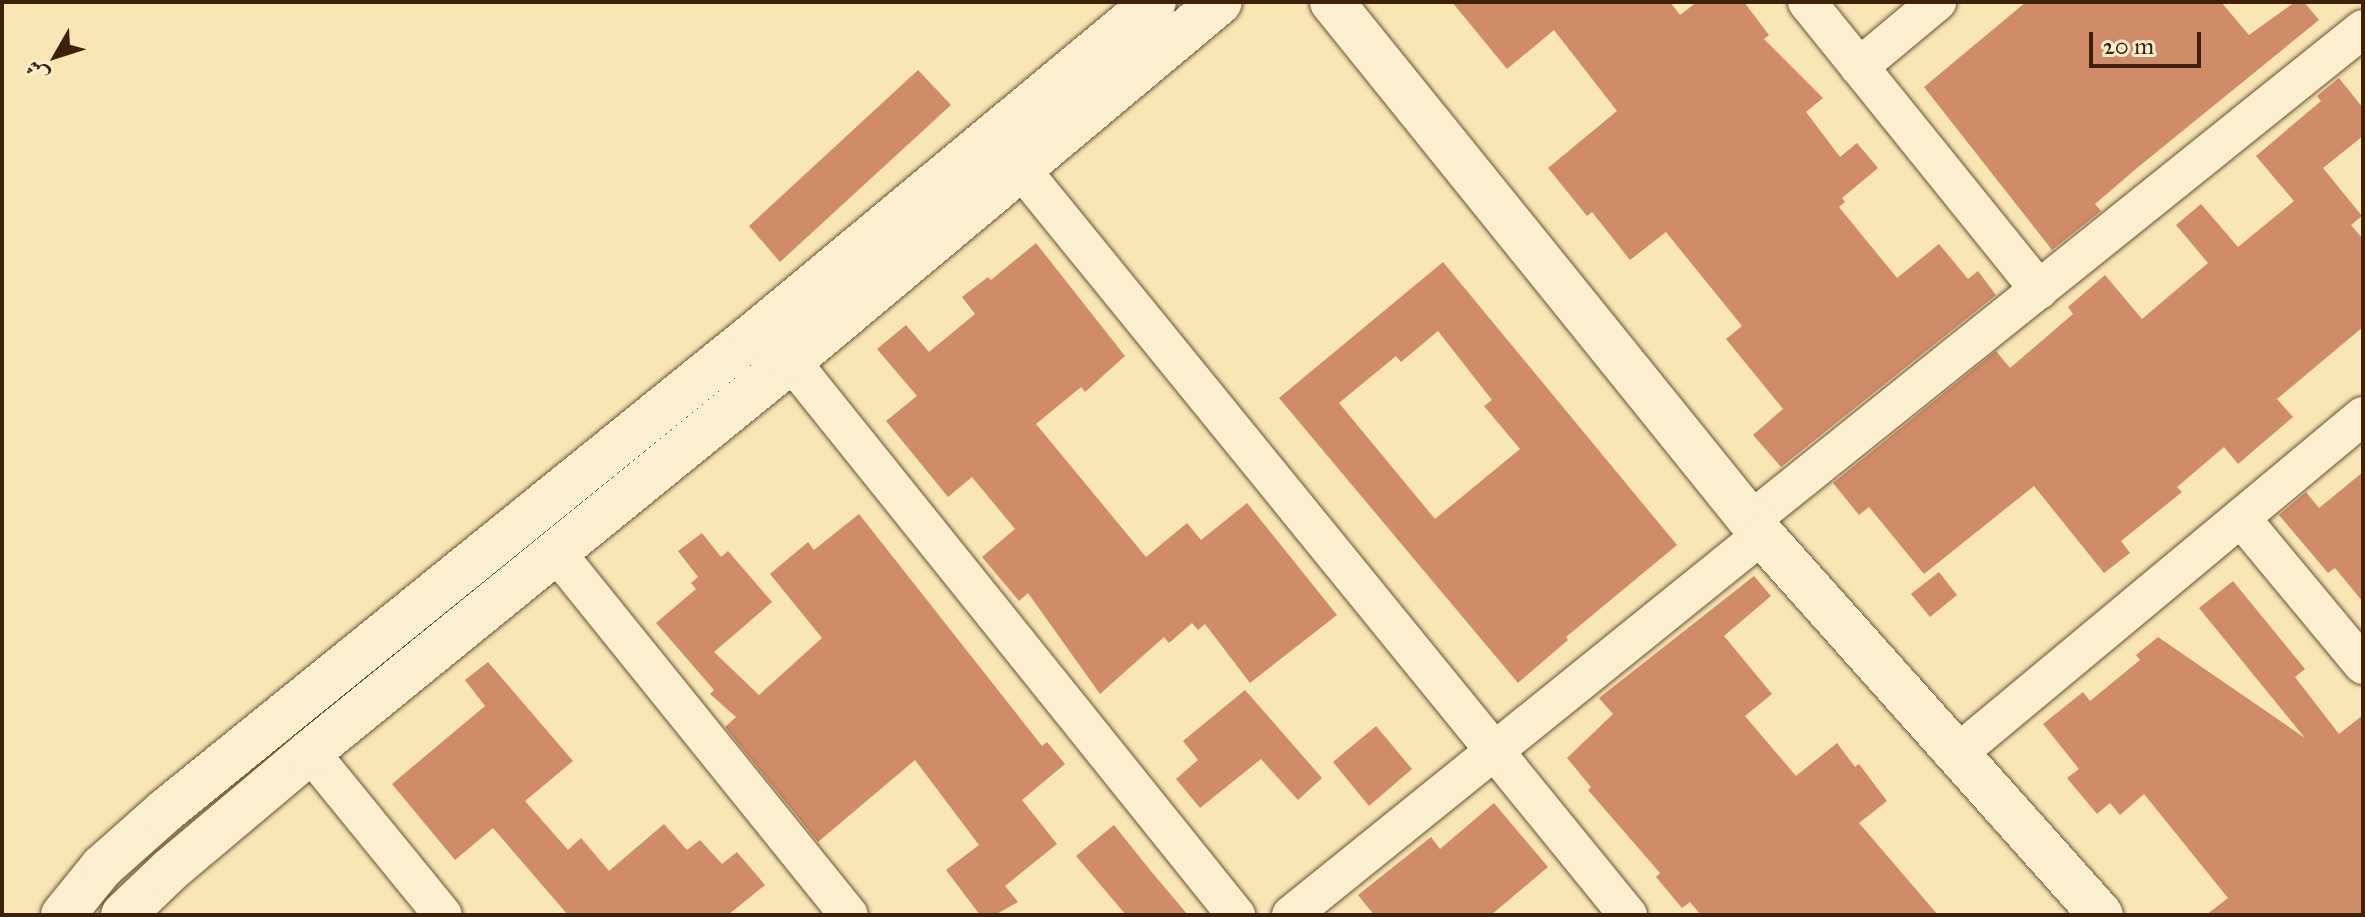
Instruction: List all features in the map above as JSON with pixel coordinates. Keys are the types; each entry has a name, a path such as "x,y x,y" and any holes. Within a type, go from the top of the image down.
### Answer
{"main road":[{"path":"63,915 102,867 165,811 757,332 1154,2"},
{"path":"123,915 170,870 310,752 791,361 1220,2"},
{"path":"1332,2 1756,528 2101,915"}],"street":[{"path":"1807,2 2039,290"},
{"path":"1859,67 1937,2"},
{"path":"1291,915 1494,750 2039,290 2363,29"},
{"path":"1021,169 1628,915"},
{"path":"791,361 1236,915"},
{"path":"1958,753 2363,416"},
{"path":"2241,518 2363,665"},
{"path":"556,552 849,915"},
{"path":"310,752 443,915"}],"building":[{"path":"1452,2 1670,2 1680,15 1697,2 1744,2 1769,35 1764,39 1823,98 1806,112 1840,157 1857,143 1878,168 1842,198 1845,202 1839,207 1897,278 1939,244 1968,279 1978,271 1996,295 1781,467 1753,435 1783,409 1726,339 1742,326 1666,232 1630,260 1592,212 1587,216 1548,168 1617,111 1554,30 1507,69"},
{"path":"2026,2 2221,2 2249,35 2295,2 2304,2 2319,20 2095,204 2101,211 2052,250 1924,87"},
{"path":"918,70 951,105 780,262 749,226"},
{"path":"2339,78 2363,108 2363,136 2323,168 2362,216 2351,225 2363,239 2363,327 2277,399 2293,417 2238,464 2224,447 2177,487 2182,492 2121,541 2130,553 2104,573 2034,486 1924,574 1869,507 1859,515 1833,483 1996,351 2010,368 2073,314 2068,307 2105,275 2142,319 2208,263 2176,225 2201,204 2238,247 2294,201 2256,156 2321,101 2317,96"},
{"path":"1036,243 1125,356 1085,392 1081,387 1036,424 1146,557 1187,523 1201,540 1247,503 1337,615 1250,683 1205,624 1198,630 1192,623 1169,643 1164,637 1100,694 1028,593 1019,601 982,557 1015,529 972,477 948,497 886,421 917,396 877,349 906,325 929,352 975,314 962,297 988,277 991,280"},
{"path":"1443,262 1677,545 1566,637 1568,640 1518,683 1279,398","holes":["1438,331 1492,400 1484,406 1520,449 1435,519 1339,403 1396,356 1401,362"]},
{"path":"2363,472 2363,602 2335,568 2328,573 2279,515 2306,492 2319,508"},
{"path":"859,514 1042,746 1047,742 1065,764 1022,800 1057,844 1005,886 1018,902 995,915 980,915 946,870 979,845 915,760 818,842 725,727 736,717 710,694 714,690 656,623 696,589 691,583 698,577 678,551 702,533 721,557 728,551 772,602 714,652 759,695 822,638 770,574 808,542 814,550"},
{"path":"1939,572 1957,595 1930,617 1911,594"},
{"path":"1754,576 1771,596 1724,636 1772,694 1745,716 1796,776 1837,743 1855,767 1859,764 1887,801 1859,823 1938,915 1701,915 1690,902 1682,908 1656,877 1660,873 1588,790 1591,787 1567,758 1613,714 1599,698"},
{"path":"2233,581 2305,669 2295,677 2339,734 2363,715 2363,915 2206,915 2228,898 2144,794 2120,815 2110,803 2097,814 2067,778 2079,769 2043,724 2083,692 2090,701 2140,660 2136,655 2158,637 2305,738 2199,608"},
{"path":"488,662 573,761 525,801 568,850 581,838 609,871 664,824 687,850 700,840 722,864 737,852 765,885 728,915 568,915 493,828 455,860 392,784 485,706 465,680"},
{"path":"1245,690 1322,778 1298,800 1261,759 1200,808 1176,779 1198,760 1183,741"},
{"path":"1376,726 1412,769 1369,806 1333,762"},
{"path":"1494,803 1548,867 1491,915 1374,915 1358,895 1431,837 1440,849"},
{"path":"1114,825 1188,915 1126,915 1076,856"}]}
